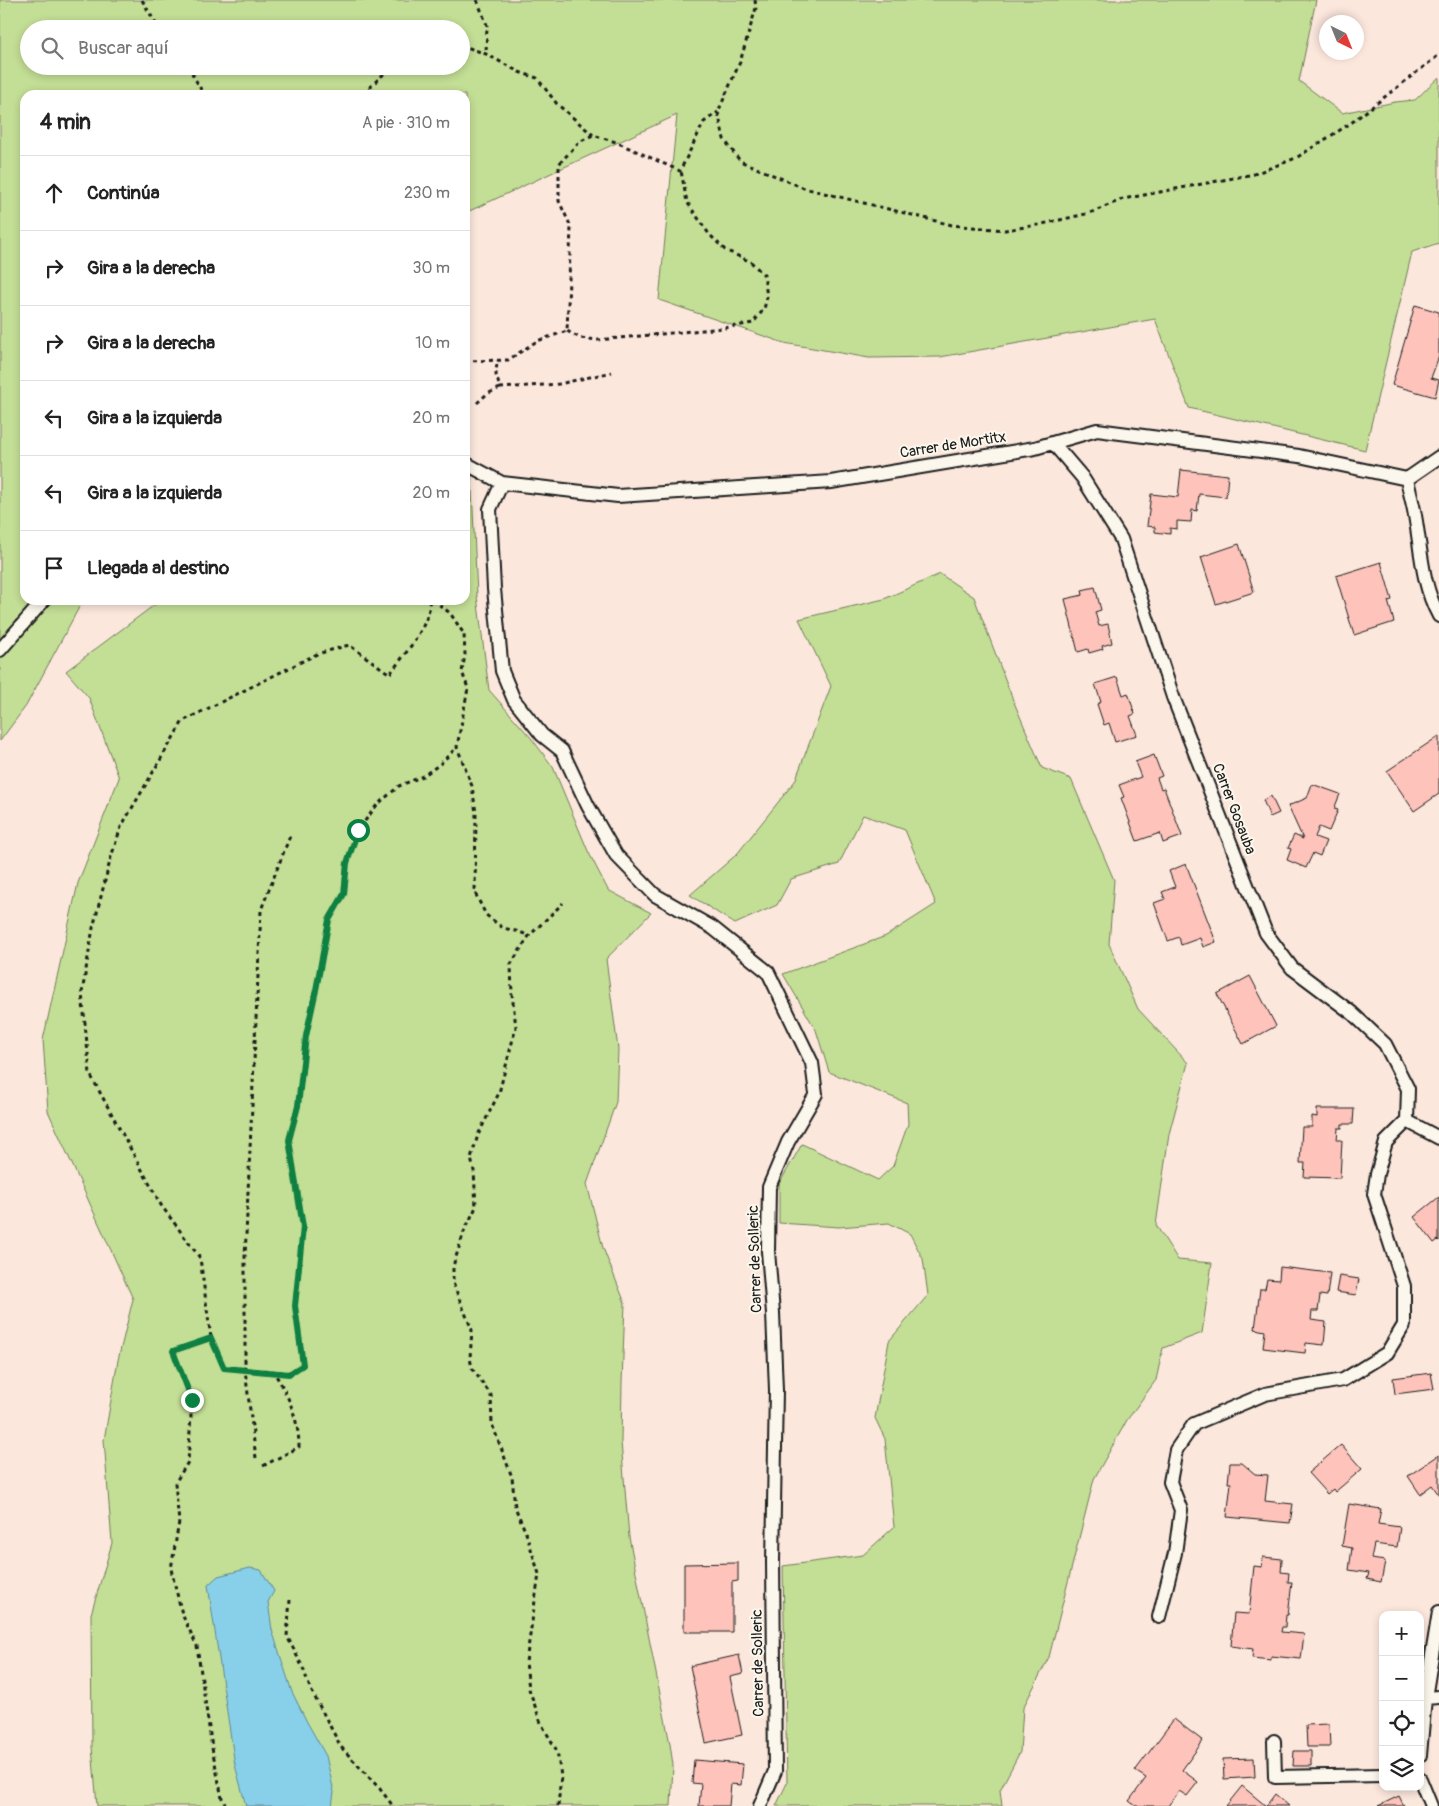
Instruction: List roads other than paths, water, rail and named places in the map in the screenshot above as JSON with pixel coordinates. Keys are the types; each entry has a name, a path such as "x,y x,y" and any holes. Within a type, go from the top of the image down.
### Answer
{"street":[{"name":"Carrer de Mortitx","path":"470,467 502,483 618,496 831,482 1035,448 1097,430 1299,456 1407,480"},
{"name":"Carrer Gosauba","path":"1053,443 1082,477 1121,539 1173,697 1266,933 1292,968 1352,1013 1385,1044 1408,1089 1406,1121"},
{"path":"1439,458 1407,480 1423,567 1439,616"},
{"name":"Carrer de Solleric","path":"502,483 490,509 494,589 502,671 514,700 542,735 562,751 588,806 616,855 654,895 713,928 768,972 812,1063 816,1094 788,1142 769,1188 768,1250 774,1313 776,1390 773,1562 775,1771 760,1806"},
{"path":"0,650 40,605"},
{"path":"1159,1617 1175,1554 1181,1510 1170,1482 1176,1450 1194,1424 1266,1394 1343,1380 1387,1353 1404,1326 1404,1286 1374,1194 1377,1174 1386,1142 1406,1121 1439,1138"},
{"path":"1421,1746 1425,1698 1439,1612"},
{"path":"1425,1698 1439,1697"},
{"path":"1274,1741 1275,1777 1379,1775"},
{"path":"1424,1790 1430,1806"}],"water":[{"path":"250,1568 261,1570 274,1591 268,1602 272,1630 292,1692 326,1756 334,1792 332,1806 246,1806 235,1765 208,1585 218,1576"}]}
